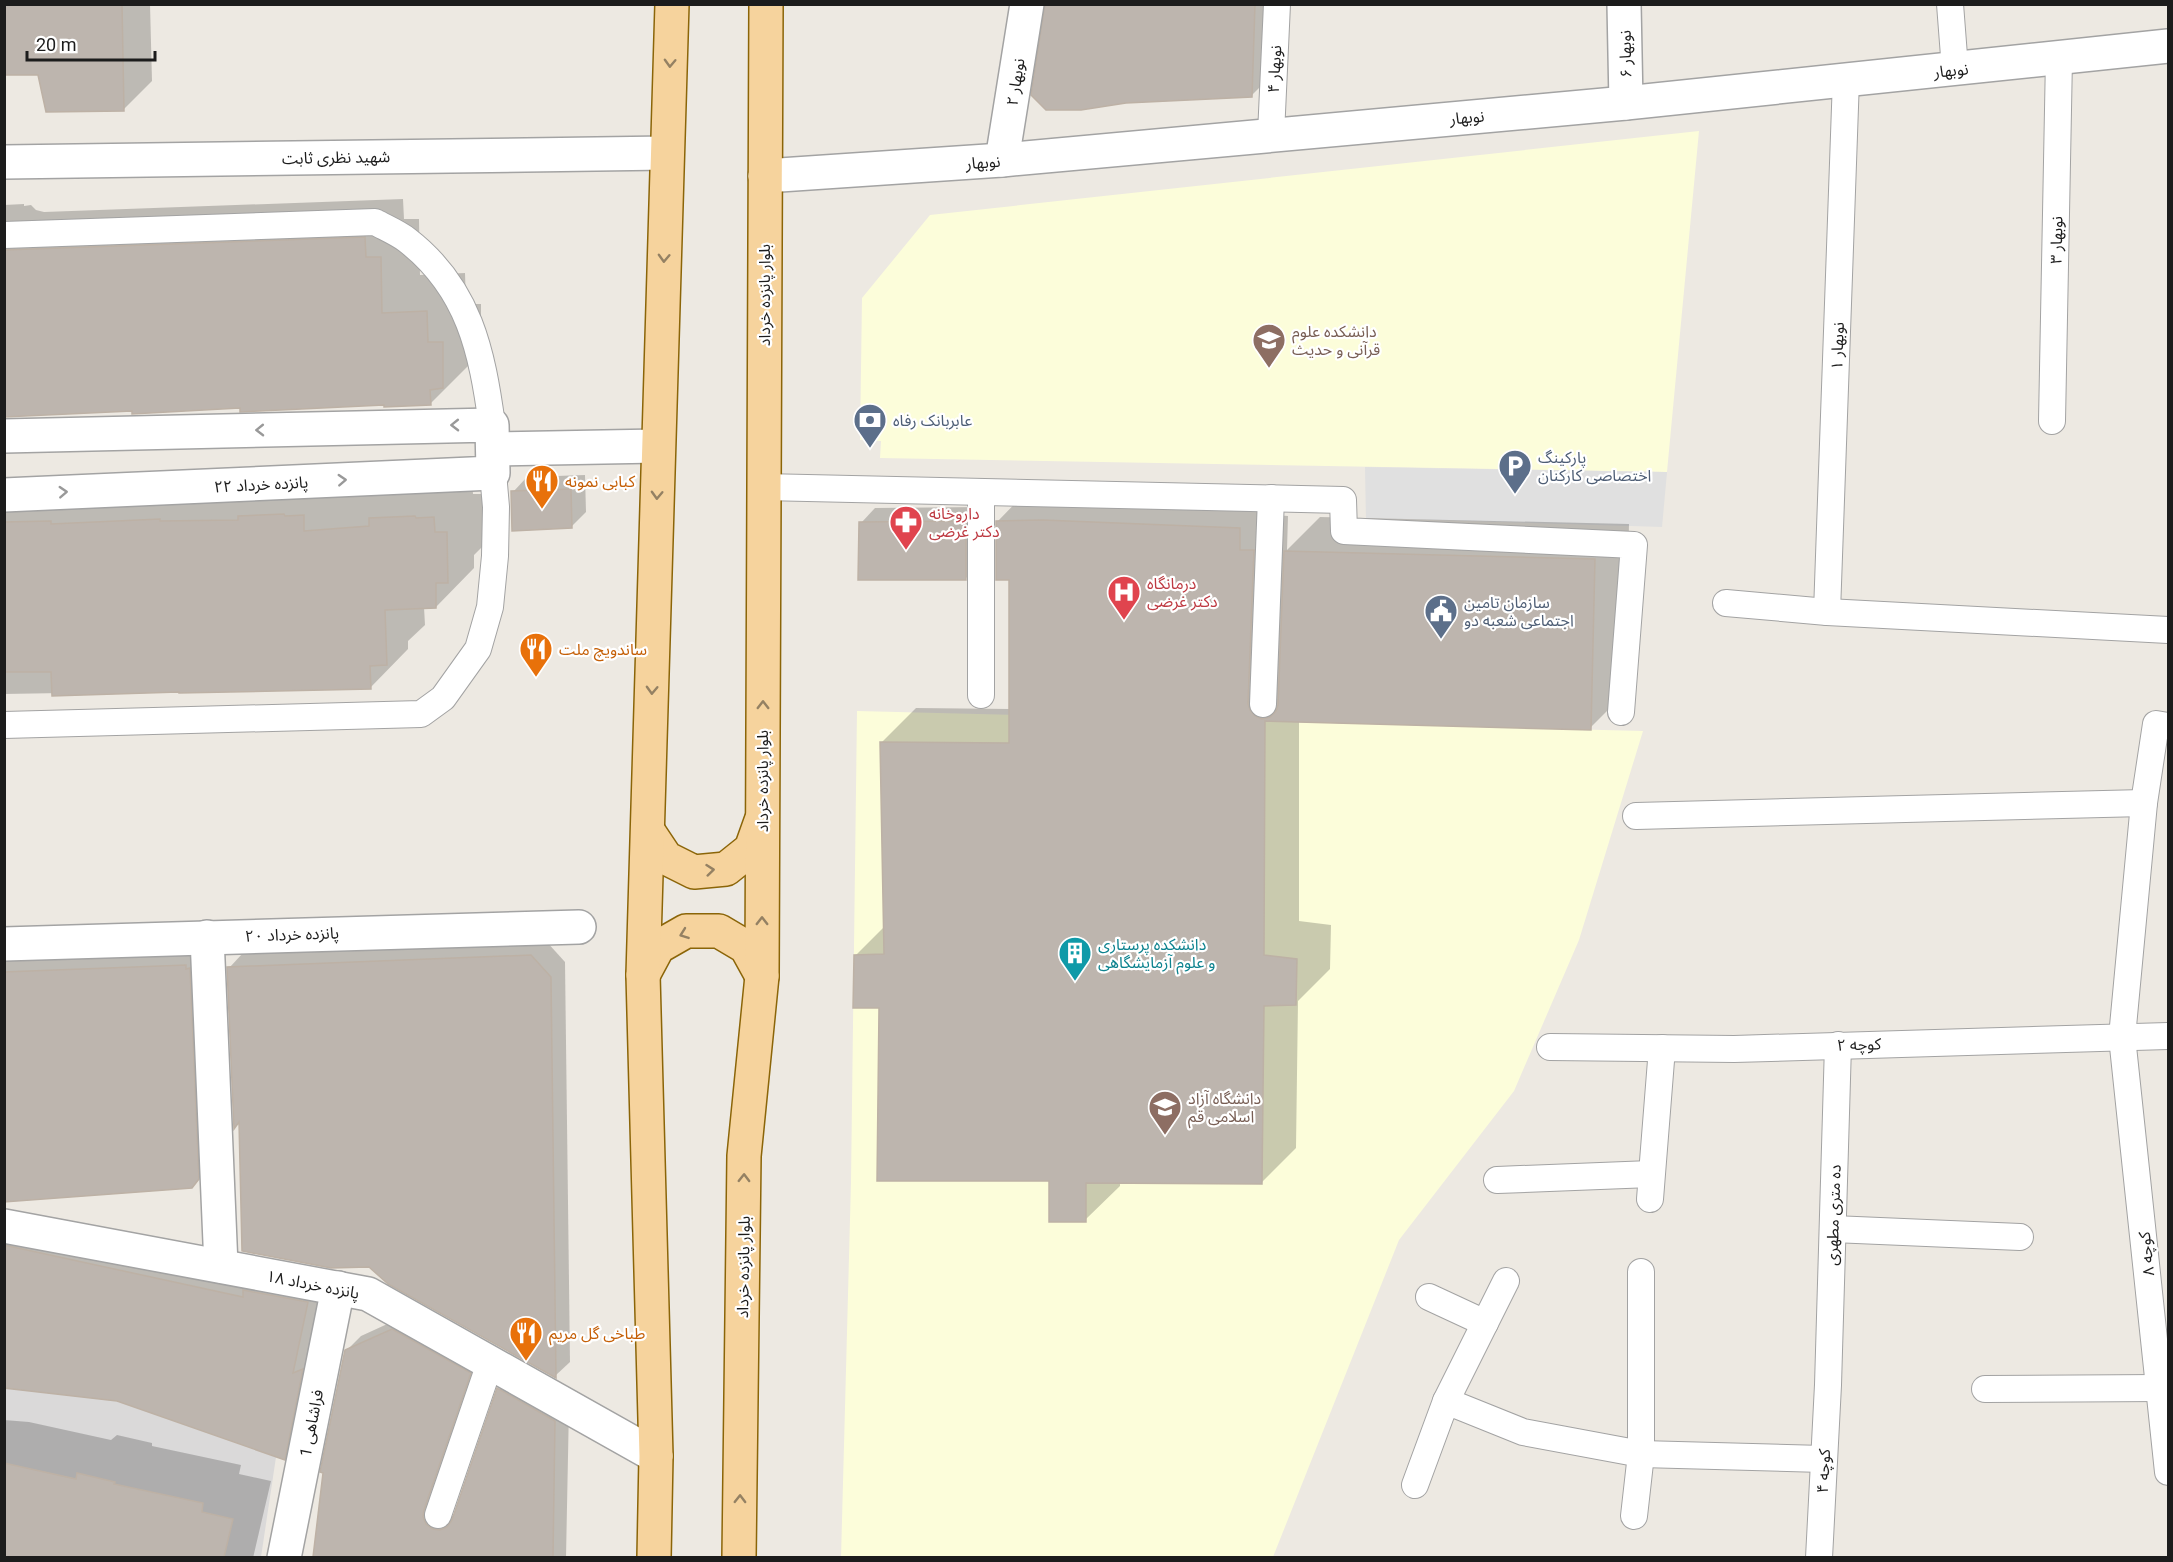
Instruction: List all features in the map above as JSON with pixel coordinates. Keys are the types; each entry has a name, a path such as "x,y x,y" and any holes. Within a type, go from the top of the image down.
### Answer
{"main road":[{"path":"654,1557 656,1456 643,975 672,4"},
{"name":"بلوار پانزده خرداد","path":"739,1557 744,1156 762,976 766,4"},
{"path":"648,831 666,858 694,872 726,869 751,849 762,819"},
{"path":"643,975 658,947 686,931 719,931 746,948 762,976"}],"street":[{"name":"نوبهار ۲","path":"1002,160 1027,4"},
{"name":"نوبهار ۶","path":"1624,4 1626,103"},
{"name":"نوبهار","path":"765,176 1002,160 1626,103 2169,46"},
{"name":"شهید نظری ثابت","path":"4,162 667,153"},
{"name":"پانزده خرداد ۲۲","path":"4,436 493,449 658,446"},
{"name":"پانزده خرداد ۲۲","path":"4,495 493,449"},
{"name":"پانزده خرداد ۲۰","path":"4,944 579,927"},
{"path":"207,937 221,1266"},
{"name":"پانزده خرداد ۱۸","path":"4,1226 368,1294 656,1456"},
{"name":"فراشاهی 1","path":"284,1557 338,1288"}],"lane":[{"name":"نوبهار ۴","path":"1271,134 1277,4"},
{"path":"1950,4 1955,69"},
{"name":"نوبهار ۳","path":"2052,421 2059,58"},
{"name":"نوبهار ۱","path":"1827,612 1846,80"},
{"path":"4,236 375,222 406,240 436,266 457,295 476,341 485,373 496,507 495,556 490,606 478,649 443,698 421,714 4,725"},
{"path":"764,488 1343,500 1344,531 1634,545 1621,712"},
{"path":"981,492 981,695"},
{"path":"1263,704 1271,498"},
{"path":"1726,603 1827,612 2169,630"},
{"name":"کوچه ۸","path":"2162,725 2145,803 2122,1037 2169,1472"},
{"path":"1636,816 2145,803"},
{"name":"کوچه ۲","path":"1550,1047 1734,1049 2169,1036"},
{"name":"ده متری مطهری","path":"1828,1385 1838,1045"},
{"path":"1497,1180 1650,1187 1662,1048"},
{"path":"1833,1229 2019,1237"},
{"path":"1634,1516 1641,1454 1641,1272"},
{"path":"1415,1485 1446,1401 1506,1281"},
{"path":"1429,1297 1485,1323"},
{"path":"438,1515 490,1363"},
{"name":"کوچه ۴","path":"1819,1557 1828,1385"},
{"path":"1985,1389 2161,1388"},
{"path":"1446,1401 1522,1432 1641,1454 1823,1459"}],"shaded area":[{"name":"دانشکده علوم قرآنی و حدیث","path":"1699,131 1667,472 880,458 881,441 860,440 862,298 930,215"},
{"name":"پارکینگ اختصاصی کارکنان","path":"1365,467 1667,472 1662,527 1366,518"},
{"name":"دانشگاه آزاد اسلامی قم","path":"857,711 1643,731 1579,940 1514,1091 1399,1240 1273,1557 841,1558 851,1182"},
{"path":"5,1388 117,1401 276,1457 261,1557 5,1558"}],"building":[{"path":"4,4 122,4 124,111 46,112 38,75 4,75"},
{"path":"1045,4 1255,4 1252,97 1126,103 1081,110 1046,110 1031,95"},
{"path":"365,237 366,257 381,257 382,313 427,311 428,342 443,342 443,388 430,390 431,405 240,412 240,408 132,414 132,411 4,417 4,250"},
{"name":"کبابی نمونه","path":"571,489 572,528 512,531 511,491"},
{"path":"284,514 285,516 304,515 304,531 369,526 369,518 415,516 416,518 434,517 435,532 447,532 448,583 436,583 436,608 385,610 387,665 370,666 371,689 52,696 51,672 4,672 4,522 51,521 51,524 160,519 160,521 238,520 238,516"},
{"name":"دانشکده پرستاری و علوم آزمایشگاهی","path":"1043,520 1240,528 1240,550 1254,550 1248,704 1255,716 1262,719 1270,717 1278,705 1284,551 1595,559 1591,730 1265,721 1264,955 1297,959 1296,1005 1264,1006 1262,1184 1086,1183 1086,1222 1049,1222 1049,1181 877,1181 879,1008 853,1008 854,955 884,954 880,742 1009,743 1009,580 996,580 996,521"},
{"name":"داروخانه دکتر غرضی","path":"966,521 966,580 858,580 859,522"},
{"path":"531,955 551,977 556,1378 388,1284 369,1267 331,1268 242,1251 239,1122 234,1129 227,967"},
{"path":"186,965 186,969 190,968 199,1179 192,1188 4,1202 4,972"},
{"path":"4,1245 243,1297 243,1290 308,1302 293,1373 303,1369 285,1460 117,1401 4,1388"},
{"path":"392,1329 471,1373 424,1510 423,1517 426,1524 433,1529 440,1530 447,1527 452,1520 497,1388 555,1421 553,1557 313,1557 323,1473 320,1472 345,1350"},
{"path":"4,1463 76,1479 77,1473 115,1482 114,1484 203,1503 202,1512 233,1519 224,1557 4,1557"}],"place":[{"name":"دانشکده علوم قرآنی و حدیث","path":"1269,369"},
{"name":"عابربانک رفاه","path":"870,449"},
{"name":"پارکینگ اختصاصی کارکنان","path":"1515,495"},
{"name":"کبابی نمونه","path":"542,510"},
{"name":"داروخانه دکتر غرضی","path":"906,551"},
{"name":"درمانگاه دکتر غرضی","path":"1124,621"},
{"name":"سازمان تامین اجتماعی شعبه دو","path":"1441,640"},
{"name":"ساندویچ ملت","path":"536,678"},
{"name":"دانشکده پرستاری و علوم آزمایشگاهی","path":"1075,982"},
{"name":"دانشگاه آزاد اسلامی قم","path":"1165,1136"},
{"name":"طباخی گل مریم","path":"526,1362"}]}
